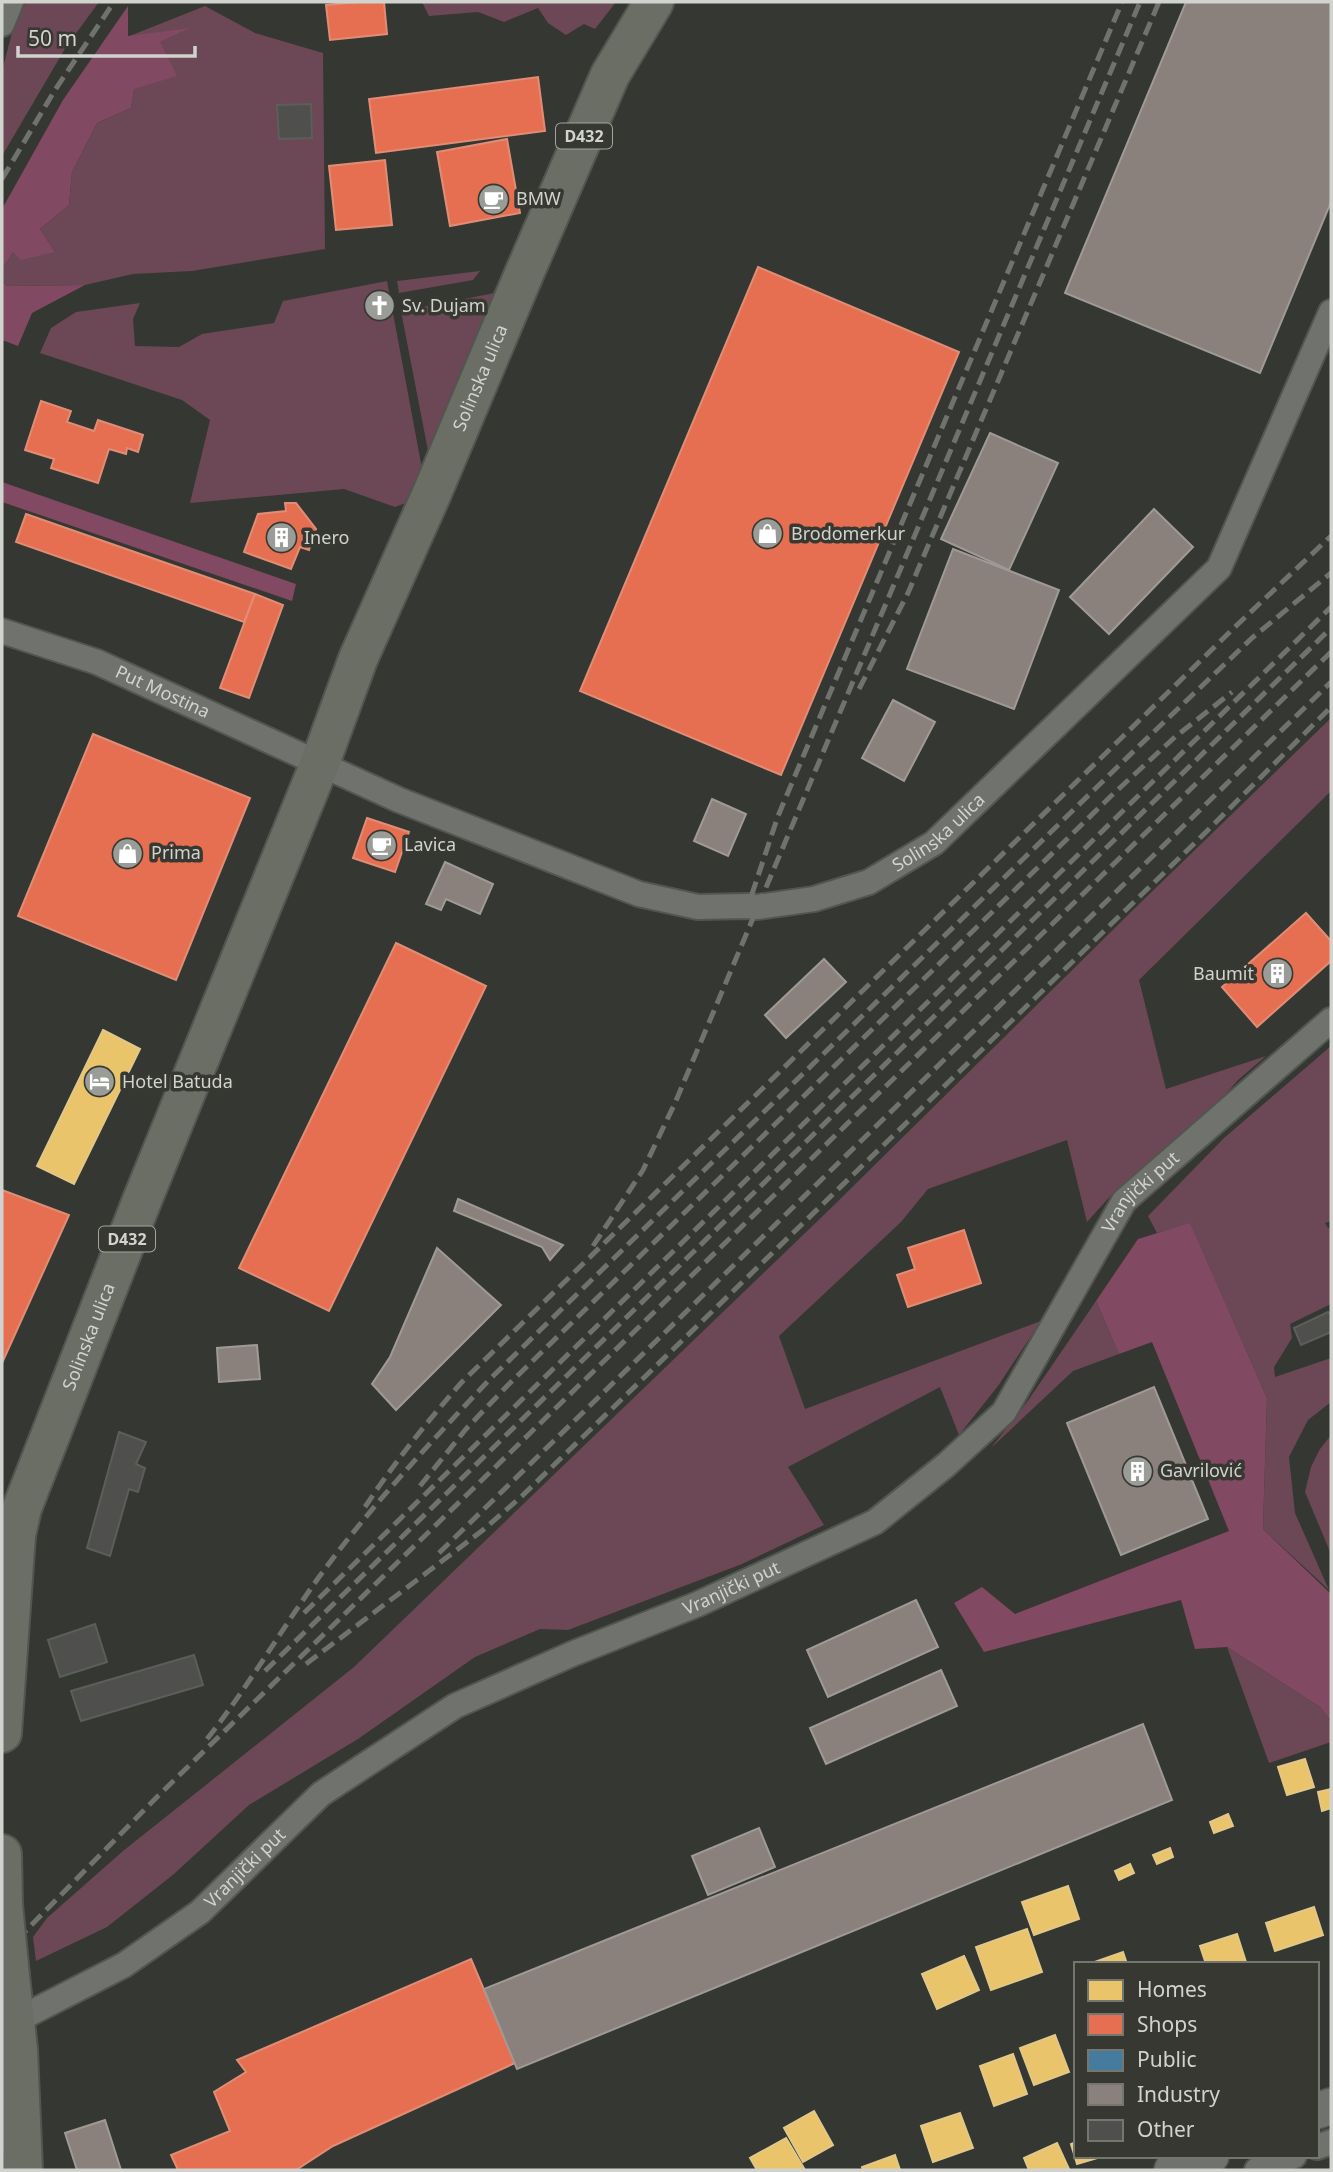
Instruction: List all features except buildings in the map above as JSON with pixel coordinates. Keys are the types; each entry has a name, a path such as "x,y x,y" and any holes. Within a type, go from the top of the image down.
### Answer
{"main road":[{"name":"Solinska ulica","path":"2,1733 15,1548 22,1508 143,1198 320,763 358,659 432,493 610,75 654,2"},
{"path":"2,1854 3,1905 15,2021 23,2170"},
{"path":"1172,2170 1205,2158"}],"street":[{"path":"2,24 11,2"},
{"name":"Solinska ulica","path":"320,763 399,800 615,885 639,894 698,907 757,908 802,901 869,882 934,843 1219,568 1331,312"},
{"name":"Put Mostina","path":"2,631 97,662 320,763"},
{"name":"Vranjički put","path":"15,2021 124,1965 200,1912 321,1794 455,1706 572,1654 698,1604 875,1522 946,1465 1004,1412 1124,1201 1331,1020"},
{"path":"1257,2170 1289,2158"}],"shaded area":[{"path":"26,2 99,2 66,47 2,156 2,71 13,29"},
{"path":"422,2 616,2 595,29 584,24 566,35 548,23 538,8 504,22 478,12 429,16"},
{"path":"128,6 128,36 190,28 160,42 177,76 134,89 131,108 97,123 72,172 69,205 40,229 55,252 21,260 13,252 2,269 2,209 63,100"},
{"path":"205,6 255,33 323,53 325,249 192,271 133,274 85,285 8,286 2,283 2,269 13,252 55,252 40,229 69,205 72,172 97,123 131,108 134,89 159,42 187,29 127,37"},
{"path":"480,271 473,280 399,293 397,281"},
{"path":"387,281 423,474 411,501 395,507 344,489 190,503 210,420 182,400 40,353 51,328 76,312 140,303 133,319 135,346 179,347 202,334 274,323 283,301"},
{"path":"2,283 8,286 85,285 32,313 18,346 2,340"},
{"path":"495,293 429,456 401,311"},
{"path":"2,482 296,584 292,601 2,502"},
{"path":"1331,718 1331,791 1139,980 1166,1089 1266,1056 1238,1080 1218,1103 1115,1191 1087,1222 1067,1140 928,1189 901,1222 779,1336 805,1409 1041,1321 998,1386 959,1435 940,1387 788,1467 824,1525 742,1564 568,1630 540,1629 475,1657 358,1739 249,1805 174,1874 107,1927 36,1961 33,1937 47,1918 123,1851 354,1667 829,1210"},
{"path":"1331,1046 1331,1221 1325,1223 1331,1228 1331,1304 1290,1324 1292,1338 1274,1367 1275,1377 1331,1358 1331,1402 1308,1420 1289,1457 1295,1513 1329,1590 1263,1529 1267,1398 1190,1224 1157,1233 1148,1216 1224,1138"},
{"path":"1190,1223 1267,1398 1263,1529 1331,1594 1331,1721 1320,1707 1227,1647 1195,1649 1181,1600 984,1652 954,1603 982,1587 1015,1614 1229,1531 1152,1342 1119,1354 1096,1301 1138,1239"},
{"path":"1096,1301 1119,1354 1073,1371 991,1448 1027,1402"},
{"path":"1331,1435 1331,1554 1305,1492 1311,1467"},
{"path":"1227,1647 1320,1707 1331,1721 1331,1742 1269,1763"}],"railway":[{"path":"2,179 55,90 114,2"},
{"path":"745,915 778,816 1122,2"},
{"path":"593,1246 643,1170 675,1103 1140,2"},
{"path":"859,689 908,593 1159,2"},
{"path":"365,1507 387,1475 461,1383 1331,536"},
{"path":"207,1739 339,1551 401,1476 489,1380 1139,746 1252,638 1331,573"},
{"path":"304,1613 1331,607"},
{"path":"265,1671 1331,628"},
{"path":"2,1955 158,1796 1331,652"},
{"path":"439,1553 1331,682"},
{"path":"420,1486 466,1429 508,1385 1111,796 1175,737 1232,692"},
{"path":"306,1664 483,1530 522,1496 1205,833 1331,707"}],"place":[{"name":"BMW","path":"493,199"},
{"name":"Sv. Dujam","path":"379,306"},
{"name":"Brodomerkur","path":"768,534"},
{"name":"Inero","path":"281,538"},
{"name":"Lavica","path":"381,845"},
{"name":"Prima","path":"128,853"},
{"name":"Baumit","path":"1277,974"},
{"name":"Hotel Batuda","path":"99,1082"},
{"name":"Gavrilović","path":"1137,1471"}]}
